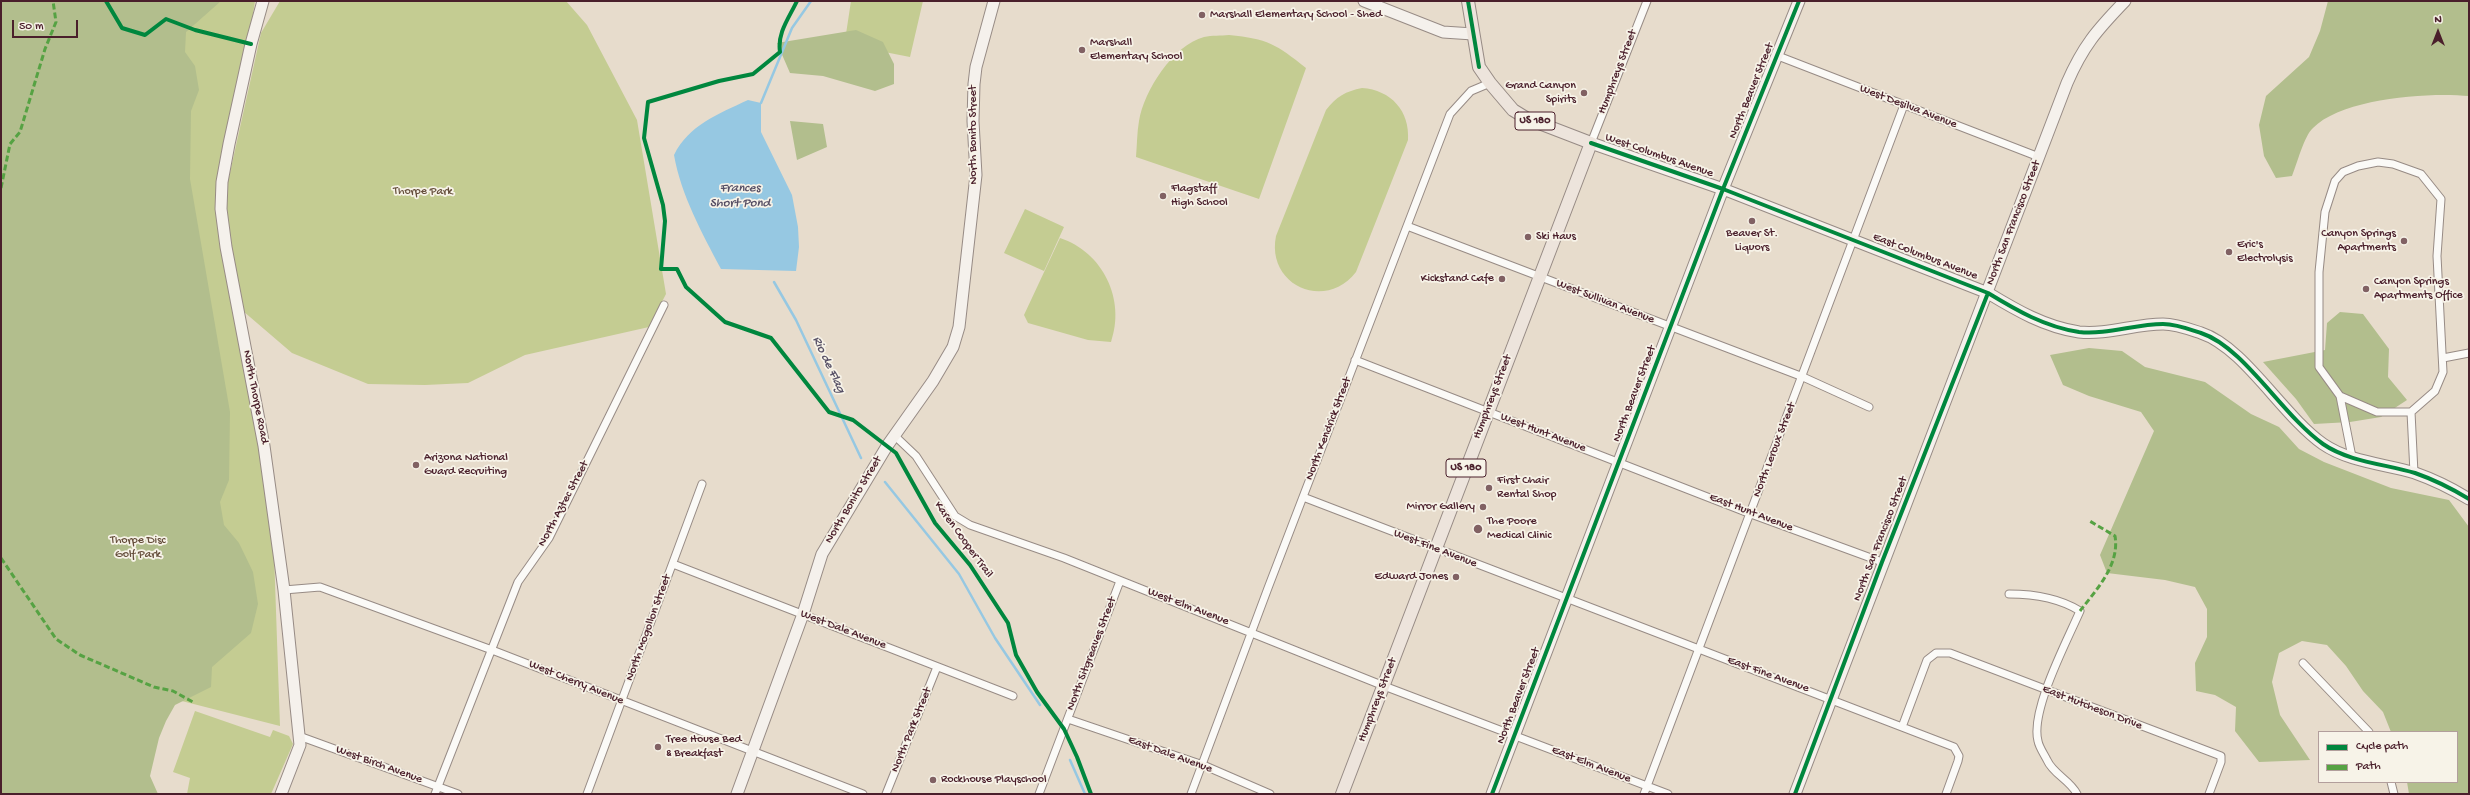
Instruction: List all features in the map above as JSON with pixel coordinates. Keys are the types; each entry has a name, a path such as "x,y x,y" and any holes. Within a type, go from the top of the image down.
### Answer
{"main road":[{"name":"US 180","path":"1468,1 1479,67 1490,84 1513,110 1526,118 1591,143"},
{"name":"Humphreys Street","path":"1342,794 1538,278 1591,143"}],"street":[{"name":"North Thorpe Road","path":"263,1 251,44 229,144 222,182 221,209 227,255 264,446 284,590 300,745 281,794"},
{"name":"North Bonito Street","path":"737,794 803,614 822,554 895,436 933,381 953,347 959,327 976,175 973,121 976,67 994,1"},
{"path":"1364,1 1443,32 1473,34"},
{"name":"Humphreys Street","path":"1591,143 1647,1"},
{"name":"North Beaver Street","path":"1492,794 1672,328 1723,189 1799,1"},
{"name":"North San Francisco Street","path":"1795,794 1882,562 1988,293 2078,58 2098,28 2125,1"},
{"name":"West Desilva Avenue","path":"1778,56 2039,157"},
{"name":"North Kendrick Street","path":"1192,794 1355,360 1450,114 1467,94 1490,84"},
{"name":"North Leroux Street","path":"1644,794 1803,377 1904,105"},
{"name":"West Columbus Avenue","path":"1591,143 1723,189 1854,241"},
{"path":"2340,396 2377,412 2411,412 2435,391 2443,372 2437,256 2441,199 2421,174 2394,164 2378,162 2343,172 2335,181 2325,212 2319,272 2319,367 2340,396 2352,457"},
{"name":"West Sullivan Avenue","path":"1407,226 1538,278 1803,377 1869,408"},
{"name":"East Columbus Avenue","path":"1854,241 1988,293 2023,314 2051,325 2079,332 2112,331 2162,324 2173,324 2203,333 2229,348 2300,426 2325,445 2352,457 2414,473 2443,483 2469,499"},
{"name":"North Aztec Street","path":"436,794 518,582 548,538 664,305"},
{"path":"2443,358 2469,352"},
{"name":"West Hunt Avenue","path":"1355,360 1620,463"},
{"path":"2411,412 2414,473"},
{"name":"West Elm Avenue","path":"895,436 916,456 955,516 970,525 1120,581 1252,632 1384,686 1515,735"},
{"name":"East Hunt Avenue","path":"1620,463 1751,514 1882,562"},
{"name":"North Mogollon Street","path":"587,794 702,484"},
{"name":"West Fine Avenue","path":"1304,497 1568,600"},
{"name":"West Dale Avenue","path":"673,564 1013,696"},
{"name":"North Sitgreaves Street","path":"1039,794 1120,581"},
{"name":"West Cherry Avenue","path":"284,590 320,587 492,650 753,753 864,794"},
{"path":"2009,594 2042,596 2071,606 2080,611 2046,690 2037,722 2038,741 2048,763 2073,786 2077,794"},
{"name":"East Fine Avenue","path":"1568,600 1832,698 1954,747 1959,756 1946,794"},
{"name":"East Hutcheson Drive","path":"1902,727 1927,660 1936,653 1950,653 2220,756 2222,762 2209,794"},
{"path":"2303,663 2368,731"},
{"name":"North Park Street","path":"886,794 937,667"},
{"name":"East Dale Avenue","path":"1068,719 1203,765 1270,794"},
{"name":"East Elm Avenue","path":"1515,735 1668,794"},
{"name":"West Birch Avenue","path":"299,736 458,794"},
{"path":"2391,783 2394,794"}],"green space":[{"name":"Thorpe Park","path":"1,1 255,1 227,186 261,33 280,1 566,1 587,25 637,120 666,294 649,327 525,355 468,383 425,385 368,384 292,353 243,311 229,239 226,195 222,221 272,496 280,726 1,655"},
{"name":"Thorpe Disc Golf Park","path":"1,1 221,1 186,32 185,52 195,66 199,90 191,111 190,179 230,412 229,480 220,502 224,525 239,543 253,572 258,604 251,633 212,667 211,687 175,705 166,721 159,738 150,776 158,794 1,794"},
{"path":"851,1 923,1 910,57 854,46 846,34"},
{"path":"2328,1 2469,1 2469,96 2410,96 2387,99 2344,110 2326,118 2313,128 2307,137 2292,176 2276,178 2264,156 2259,125 2266,96 2309,57 2320,31"},
{"path":"856,30 883,42 894,64 894,84 875,91 823,76 790,73 777,43"},
{"path":"1229,35 1253,38 1271,44 1287,53 1306,68 1259,199 1136,157 1138,125 1142,109 1154,83 1171,59 1181,49 1204,37"},
{"path":"1362,88 1382,93 1397,104 1406,120 1408,140 1356,272 1343,284 1329,290 1314,291 1301,287 1289,279 1280,268 1275,253 1276,236 1326,110 1342,95"},
{"path":"790,121 823,124 827,147 797,160"},
{"path":"1025,209 1064,227 1044,271 1004,253"},
{"path":"1060,238 1075,245 1088,254 1099,266 1107,280 1113,294 1115,310 1115,326 1111,342 1088,340 1028,323 1024,315"},
{"path":"2340,312 2363,314 2389,349 2388,377 2407,400 2381,417 2350,422 2314,424 2296,399 2263,362 2325,350 2327,323"},
{"path":"2089,348 2122,351 2145,367 2205,382 2251,414 2279,427 2299,449 2324,462 2391,488 2449,500 2469,527 2469,794 2409,794 2407,783 2458,783 2458,731 2391,731 2383,712 2363,691 2346,666 2327,645 2302,641 2279,653 2272,682 2280,715 2310,760 2259,762 2235,731 2236,707 2215,695 2196,691 2195,663 2207,637 2207,609 2195,587 2165,580 2107,573 2100,555 2154,431 2141,412 2089,396 2063,385 2050,355"},
{"path":"195,711 270,737 273,730 289,736 293,744 271,794 187,794 190,778 173,772"}],"water":[{"name":"Frances Short Pond","path":"748,100 761,103 761,132 792,195 798,227 799,247 796,271 721,269 693,214 677,170 674,155 680,145 696,128 726,110"}],"waterway":[{"name":"Rio de Flag","path":"761,103 792,28 811,1"},
{"name":"Rio de Flag","path":"774,282 796,320 861,458"},
{"name":"Rio de Flag","path":"885,482 959,574 995,638 1040,705"},
{"name":"Rio de Flag","path":"1070,760 1085,794"}],"marked path":[{"path":"1,188 10,144 20,132 45,49 56,22 53,1"},
{"path":"2080,611 2105,576 2114,557 2116,547 2115,536 2088,520"},
{"path":"1,558 56,639 80,655 154,687 173,691 193,702"}],"cycle path":[{"path":"106,1 122,28 145,35 166,19 195,30 251,44"},
{"name":"Karen Cooper Trail","path":"797,1 782,32 780,38 780,52 753,74 719,81 648,102 644,138 663,205 665,221 661,269 677,269 686,287 725,322 771,338 829,412 853,420 896,453 935,523 970,565 1008,623 1016,655 1037,692 1064,729 1077,757 1091,794"},
{"path":"1468,1 1479,67"},
{"path":"1492,794 1723,189 1799,1"},
{"path":"1591,143 1723,189 1988,293 2031,317 2066,330 2090,333 2152,324 2168,324 2201,333 2217,341 2232,352 2248,367 2293,416 2323,444 2333,450 2356,459 2415,473 2443,484 2469,499"},
{"path":"1795,794 1882,562 1988,293"}],"place":[{"name":"Marshall Elementary School - Shed","path":"1202,15"},
{"name":"Marshall Elementary School","path":"1082,50"},
{"name":"Grand Canyon Spirits","path":"1584,93"},
{"name":"Flagstaff High School","path":"1163,196"},
{"name":"Beaver St. Liquors","path":"1752,221"},
{"name":"Ski Haus","path":"1528,237"},
{"name":"Canyon Springs Apartments","path":"2404,241"},
{"name":"Eric's Electrolysis","path":"2229,252"},
{"name":"Kickstand Cafe","path":"1502,279"},
{"name":"Canyon Springs Apartments Office","path":"2366,289"},
{"name":"Arizona National Guard Recruiting","path":"416,465"},
{"name":"First Chair Rental Shop","path":"1489,488"},
{"name":"Mirror Gallery","path":"1483,507"},
{"name":"The Poore Medical Clinic","path":"1478,529"},
{"name":"Edward Jones","path":"1456,577"},
{"name":"Tree House Bed & Breakfast","path":"658,747"},
{"name":"Rockhouse Playschool","path":"933,780"}]}
